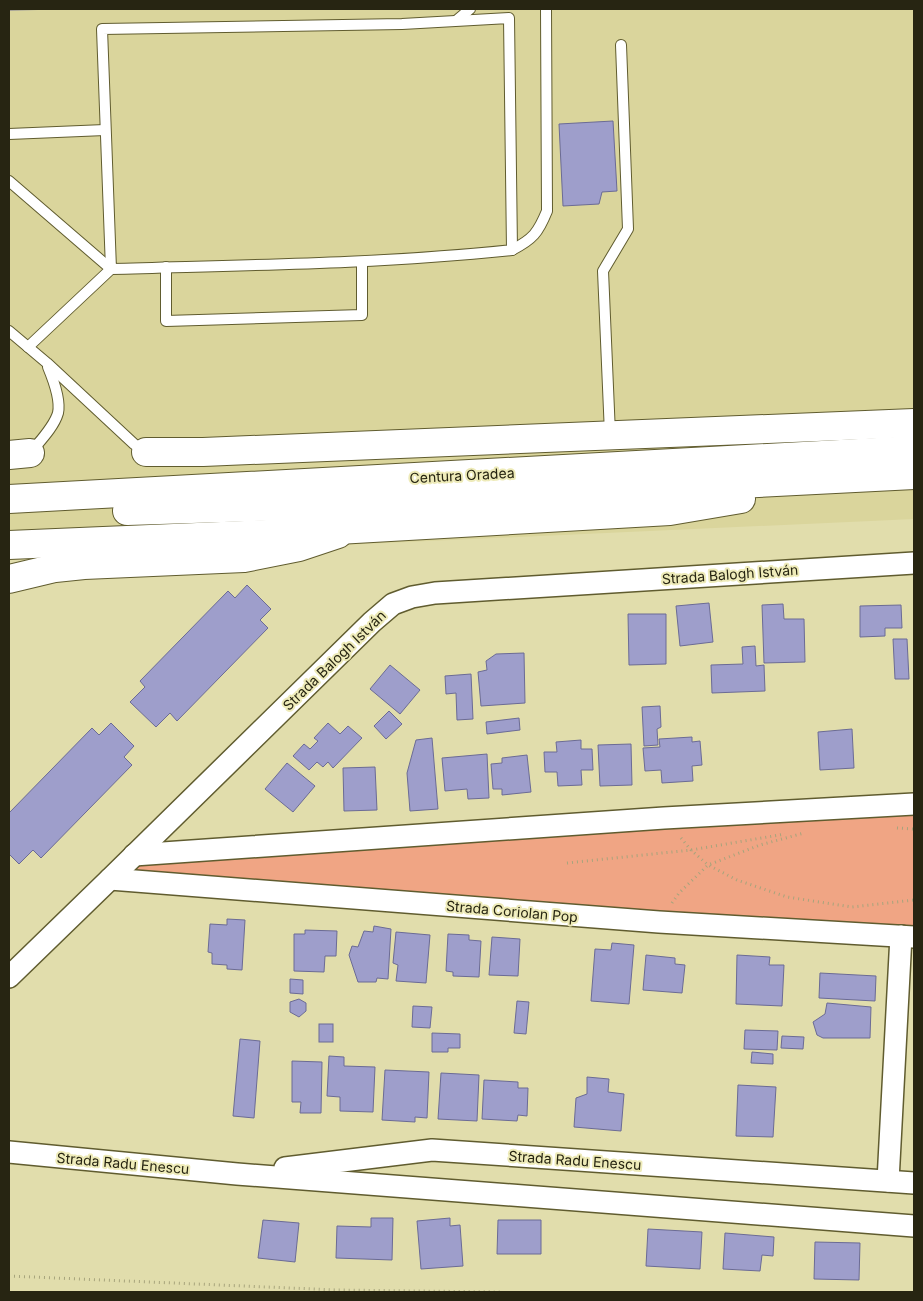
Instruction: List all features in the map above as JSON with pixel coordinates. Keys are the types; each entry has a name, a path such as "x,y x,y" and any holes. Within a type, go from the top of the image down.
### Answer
{"main road":[{"path":"146,452 202,452 914,423"},
{"name":"Centura Oradea","path":"9,499 914,450"},
{"path":"9,545 257,535 670,510 883,477 914,476"},
{"name":"Centura Oradea","path":"9,515 323,505 883,477"},
{"path":"9,579 55,568 84,565 244,558 299,547 350,530"}],"street":[{"name":"Strada Balogh István","path":"9,977 372,622 393,604 412,597 435,593 914,563"},
{"path":"134,855 664,818 914,804"},
{"name":"Strada Coriolan Pop","path":"110,879 659,922 908,936"},
{"path":"888,1181 908,936"},
{"name":"Strada Radu Enescu","path":"238,1174 432,1150 914,1183"},
{"name":"Strada Radu Enescu","path":"9,1152 238,1174 914,1226"}],"lane":[{"path":"457,20 470,9"},
{"path":"28,348 111,269 362,262 512,250 527,242 540,227 548,211 546,9"},
{"path":"111,269 102,29 402,24 509,18 512,250"},
{"path":"610,435 603,271 628,229 621,45"},
{"path":"9,134 105,130"},
{"path":"9,182 111,269"},
{"path":"166,267 166,321 362,315 362,262"},
{"path":"9,331 47,363 134,444 146,452"},
{"path":"19,454 47,434 58,412 58,396 47,363"}],"path":[{"path":"664,818 691,850 708,865 737,880 787,897 852,907 914,900"},
{"path":"896,828 914,829"},
{"path":"567,863 691,850 808,831 760,845 708,865 679,893 659,922"},
{"path":"9,1276 337,1290 500,1292"}],"shaded area":[{"path":"9,9 914,9 914,519 9,560"},
{"path":"914,804 914,937 110,879 134,855"}],"building":[{"path":"9,9 67,9 9,10"},
{"path":"613,121 617,191 602,192 599,204 563,206 559,124"},
{"path":"247,585 271,609 260,620 268,628 177,721 170,713 156,727 130,702 145,687 140,681 228,591 235,598"},
{"path":"709,603 713,642 680,646 676,606"},
{"path":"783,604 784,619 804,619 805,662 764,663 762,605"},
{"path":"901,605 902,628 885,628 885,636 860,637 860,606"},
{"path":"628,614 666,614 666,664 629,665"},
{"path":"893,639 907,639 909,679 895,679"},
{"path":"755,646 756,666 764,665 765,691 712,693 711,665 743,664 742,647"},
{"path":"524,653 525,703 481,706 478,672 487,670 486,661 496,654"},
{"path":"390,665 420,690 400,714 370,689"},
{"path":"471,674 473,719 457,720 456,693 446,694 445,676"},
{"path":"660,706 661,727 657,729 658,745 644,746 642,707"},
{"path":"389,711 402,724 386,739 374,726"},
{"path":"519,718 520,730 487,734 486,722"},
{"path":"111,723 134,746 124,757 132,765 41,858 33,850 19,864 9,854 9,813 92,728 99,735"},
{"path":"328,723 340,734 348,726 362,738 333,768 328,762 323,767 317,762 309,770 293,756 304,744 310,749 318,741 314,738"},
{"path":"852,729 854,768 820,770 818,732"},
{"path":"692,737 692,742 700,741 702,765 692,766 693,781 662,783 661,770 645,771 643,748 660,747 659,739"},
{"path":"432,738 438,809 410,811 407,773 416,740"},
{"path":"581,740 581,749 592,749 593,770 581,770 582,785 558,786 557,772 545,772 544,752 557,752 556,742"},
{"path":"631,744 632,785 600,786 598,745"},
{"path":"487,754 489,798 468,799 467,789 445,791 442,758"},
{"path":"527,755 531,792 502,795 502,789 493,789 491,764 502,763 502,758"},
{"path":"287,763 315,786 293,812 265,789"},
{"path":"375,767 377,810 344,811 343,768"},
{"path":"227,919 245,920 242,970 227,969 227,965 212,964 212,953 208,952 210,924 227,925"},
{"path":"374,926 391,929 388,979 377,978 376,982 358,982 349,955 352,946 358,947 364,931 373,932"},
{"path":"305,930 337,931 336,956 325,956 324,972 294,971 294,934 305,934"},
{"path":"396,932 430,935 426,983 396,981 398,965 393,963"},
{"path":"448,934 469,935 469,940 481,941 479,977 453,976 453,972 446,971"},
{"path":"492,937 520,939 518,976 489,975"},
{"path":"612,943 634,945 629,1004 591,1001 595,949 611,950"},
{"path":"646,955 675,958 675,964 685,965 682,993 643,990"},
{"path":"737,955 770,957 769,965 784,965 782,1006 736,1004"},
{"path":"820,973 876,976 875,1001 819,998"},
{"path":"290,979 303,980 303,994 290,993"},
{"path":"299,999 306,1003 306,1011 299,1017 290,1012 290,1002"},
{"path":"517,1001 529,1002 526,1034 514,1033"},
{"path":"827,1003 871,1007 870,1038 823,1038 817,1035 813,1022 825,1014"},
{"path":"413,1006 432,1007 430,1028 412,1027"},
{"path":"319,1024 333,1024 333,1042 319,1042"},
{"path":"745,1030 778,1031 777,1050 744,1049"},
{"path":"432,1033 460,1034 460,1048 448,1048 448,1052 432,1052"},
{"path":"782,1036 804,1037 803,1049 781,1048"},
{"path":"240,1039 260,1041 254,1118 233,1116"},
{"path":"752,1052 773,1054 773,1064 751,1063"},
{"path":"329,1056 344,1057 344,1066 375,1067 373,1112 340,1111 340,1097 327,1096"},
{"path":"292,1061 322,1062 321,1113 300,1113 301,1102 292,1102"},
{"path":"385,1070 429,1072 427,1118 415,1117 415,1122 382,1120"},
{"path":"441,1073 479,1075 477,1121 438,1119"},
{"path":"587,1077 609,1079 608,1092 624,1094 621,1131 574,1127 576,1098 587,1094"},
{"path":"484,1080 518,1082 518,1088 528,1088 527,1116 518,1115 517,1121 482,1119"},
{"path":"738,1085 776,1087 773,1137 736,1136"},
{"path":"371,1218 393,1218 392,1260 336,1258 337,1226 371,1227"},
{"path":"450,1218 450,1226 460,1225 463,1266 421,1269 417,1221"},
{"path":"263,1220 299,1223 295,1262 258,1258"},
{"path":"498,1220 541,1220 541,1254 497,1254"},
{"path":"648,1229 702,1232 700,1269 646,1266"},
{"path":"725,1233 774,1237 773,1256 762,1255 760,1271 723,1269"},
{"path":"815,1242 860,1243 859,1280 814,1279"}]}
